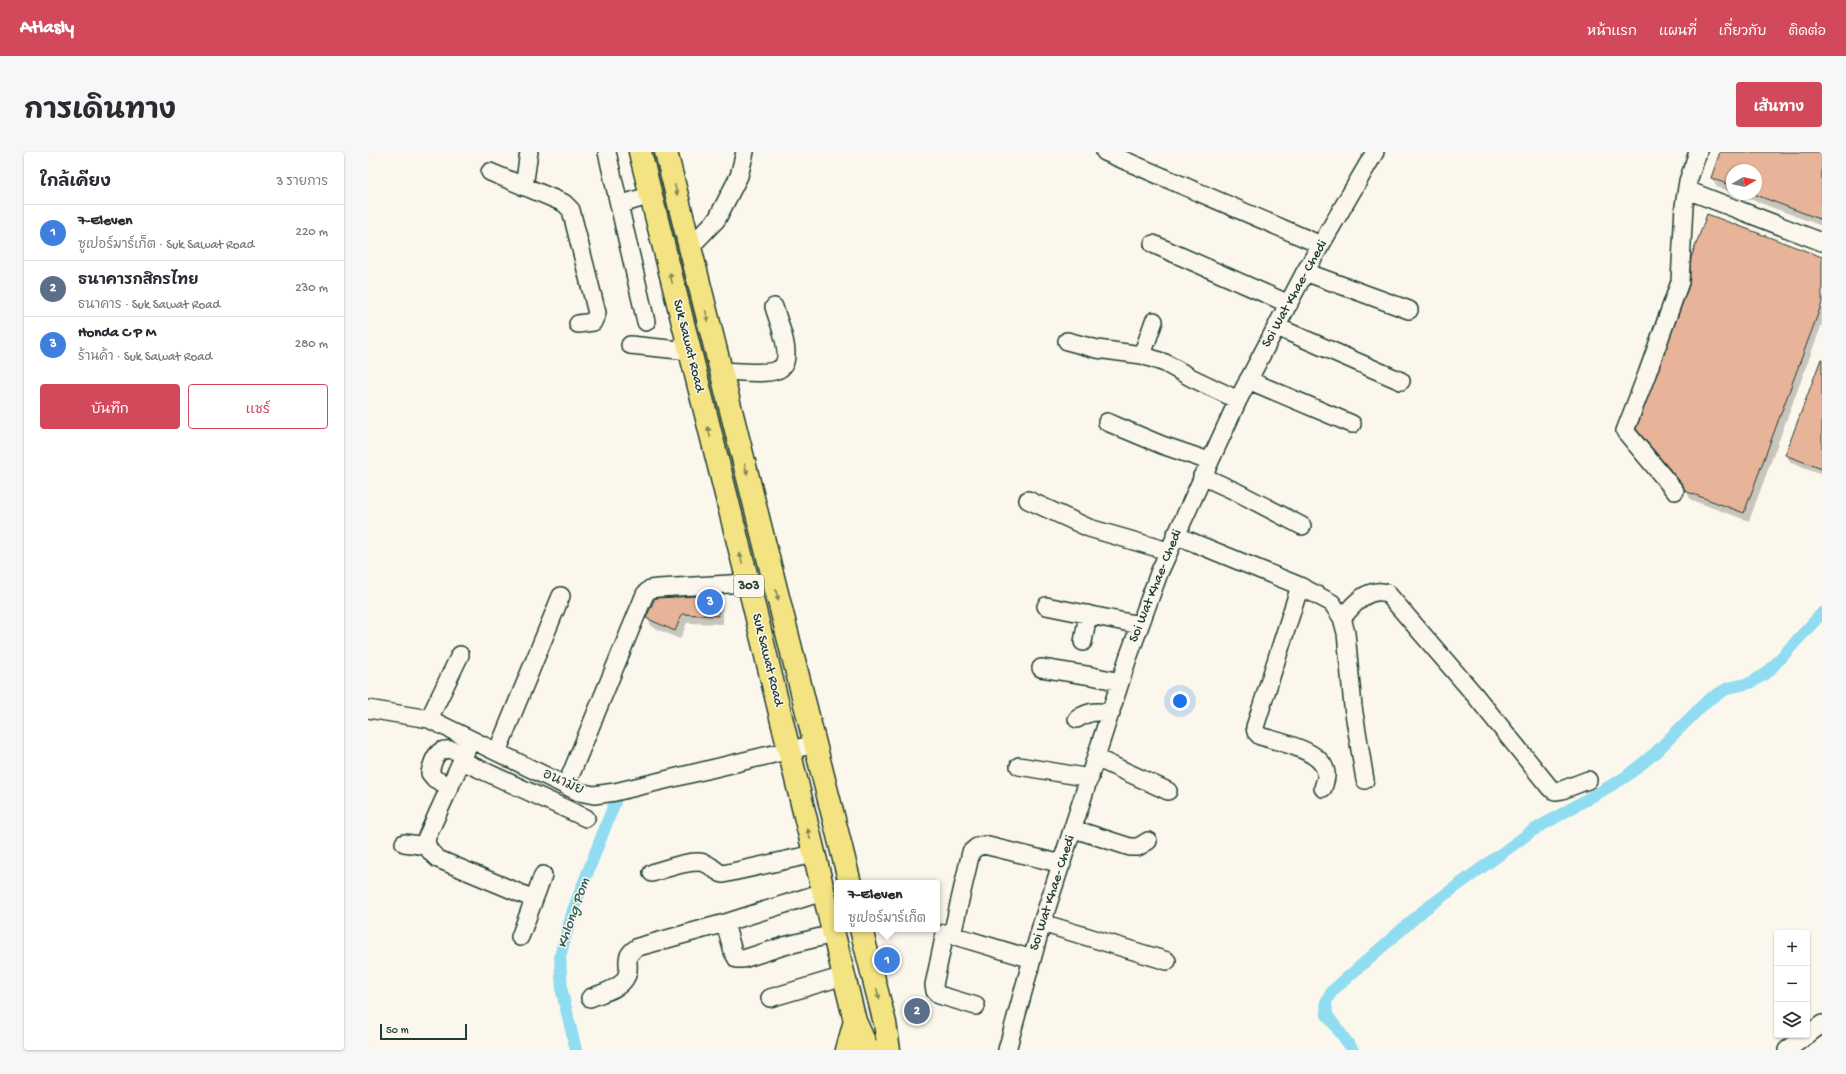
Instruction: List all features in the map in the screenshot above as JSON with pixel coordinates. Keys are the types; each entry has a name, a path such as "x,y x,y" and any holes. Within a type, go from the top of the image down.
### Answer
{"main road":[{"name":"Suk Sawat Road","path":"640,152 748,583 855,1021 868,1050"},
{"name":"Suk Sawat Road","path":"666,152 849,880"},
{"path":"862,932 885,1023 889,1050"},
{"path":"847,1050 855,1021"},
{"path":"885,1023 899,1050"}],"street":[{"path":"524,187 529,152"},
{"path":"607,152 646,322"},
{"path":"690,247 717,219 739,176 745,152"},
{"path":"1105,152 1321,245"},
{"name":"Soi Wat Khae- Chedi","path":"1007,1050 1042,923 1074,829 1120,682 1168,551 1248,380 1305,272 1375,152"},
{"path":"1675,491 1625,431 1680,282 1684,206 1698,152"},
{"path":"490,172 564,203 570,210 597,314 593,322 578,324"},
{"path":"1687,190 1822,242"},
{"path":"619,205 651,195"},
{"path":"1153,244 1289,304"},
{"path":"1305,272 1409,310"},
{"path":"721,371 768,372 777,370 782,366 786,361 786,348 774,307"},
{"path":"1142,355 1154,321"},
{"path":"1276,327 1401,381"},
{"path":"1067,340 1097,349 1142,355 1165,363 1238,400"},
{"path":"630,345 689,351"},
{"path":"1248,380 1352,424"},
{"path":"1107,422 1162,445 1210,461"},
{"path":"1202,476 1237,492 1302,526"},
{"path":"1028,500 1089,528 1168,551"},
{"path":"1175,535 1300,586 1332,603 1342,618 1346,633 1353,708 1365,780"},
{"path":"570,811 573,789 646,594 650,589 658,588 748,583"},
{"path":"1300,586 1255,726 1256,732 1260,736 1310,753 1320,761 1325,768 1327,775 1323,788"},
{"path":"1342,618 1357,602 1372,592 1379,590 1387,593 1474,694 1550,788 1555,791 1562,790 1588,780"},
{"path":"497,752 561,596"},
{"path":"1046,606 1140,625"},
{"path":"1083,642 1088,614"},
{"path":"429,718 460,655"},
{"path":"1041,668 1120,682"},
{"name":"อนามัย","path":"368,709 429,718 466,751 497,752 573,789 594,795 604,795 814,744"},
{"path":"1077,719 1086,713 1097,711 1111,713"},
{"path":"450,787 435,779 430,773 433,759 440,750 451,748 466,751 570,811 586,818"},
{"path":"466,751 426,839 427,846 431,853 438,859 534,899"},
{"path":"1096,758 1168,791"},
{"path":"1019,766 1090,778"},
{"path":"1074,829 1130,847 1138,847 1148,841"},
{"path":"404,843 427,846"},
{"path":"976,1006 938,995 935,991 934,985 943,932 971,852 977,847 984,845 1062,864"},
{"path":"652,873 686,864 702,862 709,865 716,872 723,874 814,854"},
{"path":"520,937 543,875"},
{"path":"590,998 620,985 626,977 628,970 627,960 630,952 638,947 725,924 823,892"},
{"path":"1042,923 1167,961"},
{"path":"725,924 733,952 737,959 743,960 784,946 833,934"},
{"path":"943,932 1032,959"},
{"path":"770,998 844,976"},
{"path":"1787,1050 1822,1024"}],"building":[{"path":"1720,152 1822,152 1822,220 1762,197 1762,164 1726,164 1726,184 1711,178"},
{"path":"1707,214 1822,257 1822,303 1744,513 1685,491 1683,485 1636,429 1689,285 1691,258"},
{"path":"1822,359 1822,469 1785,455"},
{"path":"719,595 718,616 682,614 675,631 646,618 655,598"}],"waterway":[{"path":"1353,1050 1327,1015 1326,1002 1332,991 1424,910 1532,831 1624,778 1654,754 1708,700 1728,688 1750,683 1767,673 1822,613"},
{"name":"Khlong Pom","path":"576,1050 562,992 560,956 573,910 615,802"}],"place":[{"name":"Honda C P M","path":"710,602"},
{"name":"7-Eleven","path":"887,960"},
{"name":"ธนาคารกสิกรไทย","path":"917,1011"}]}
